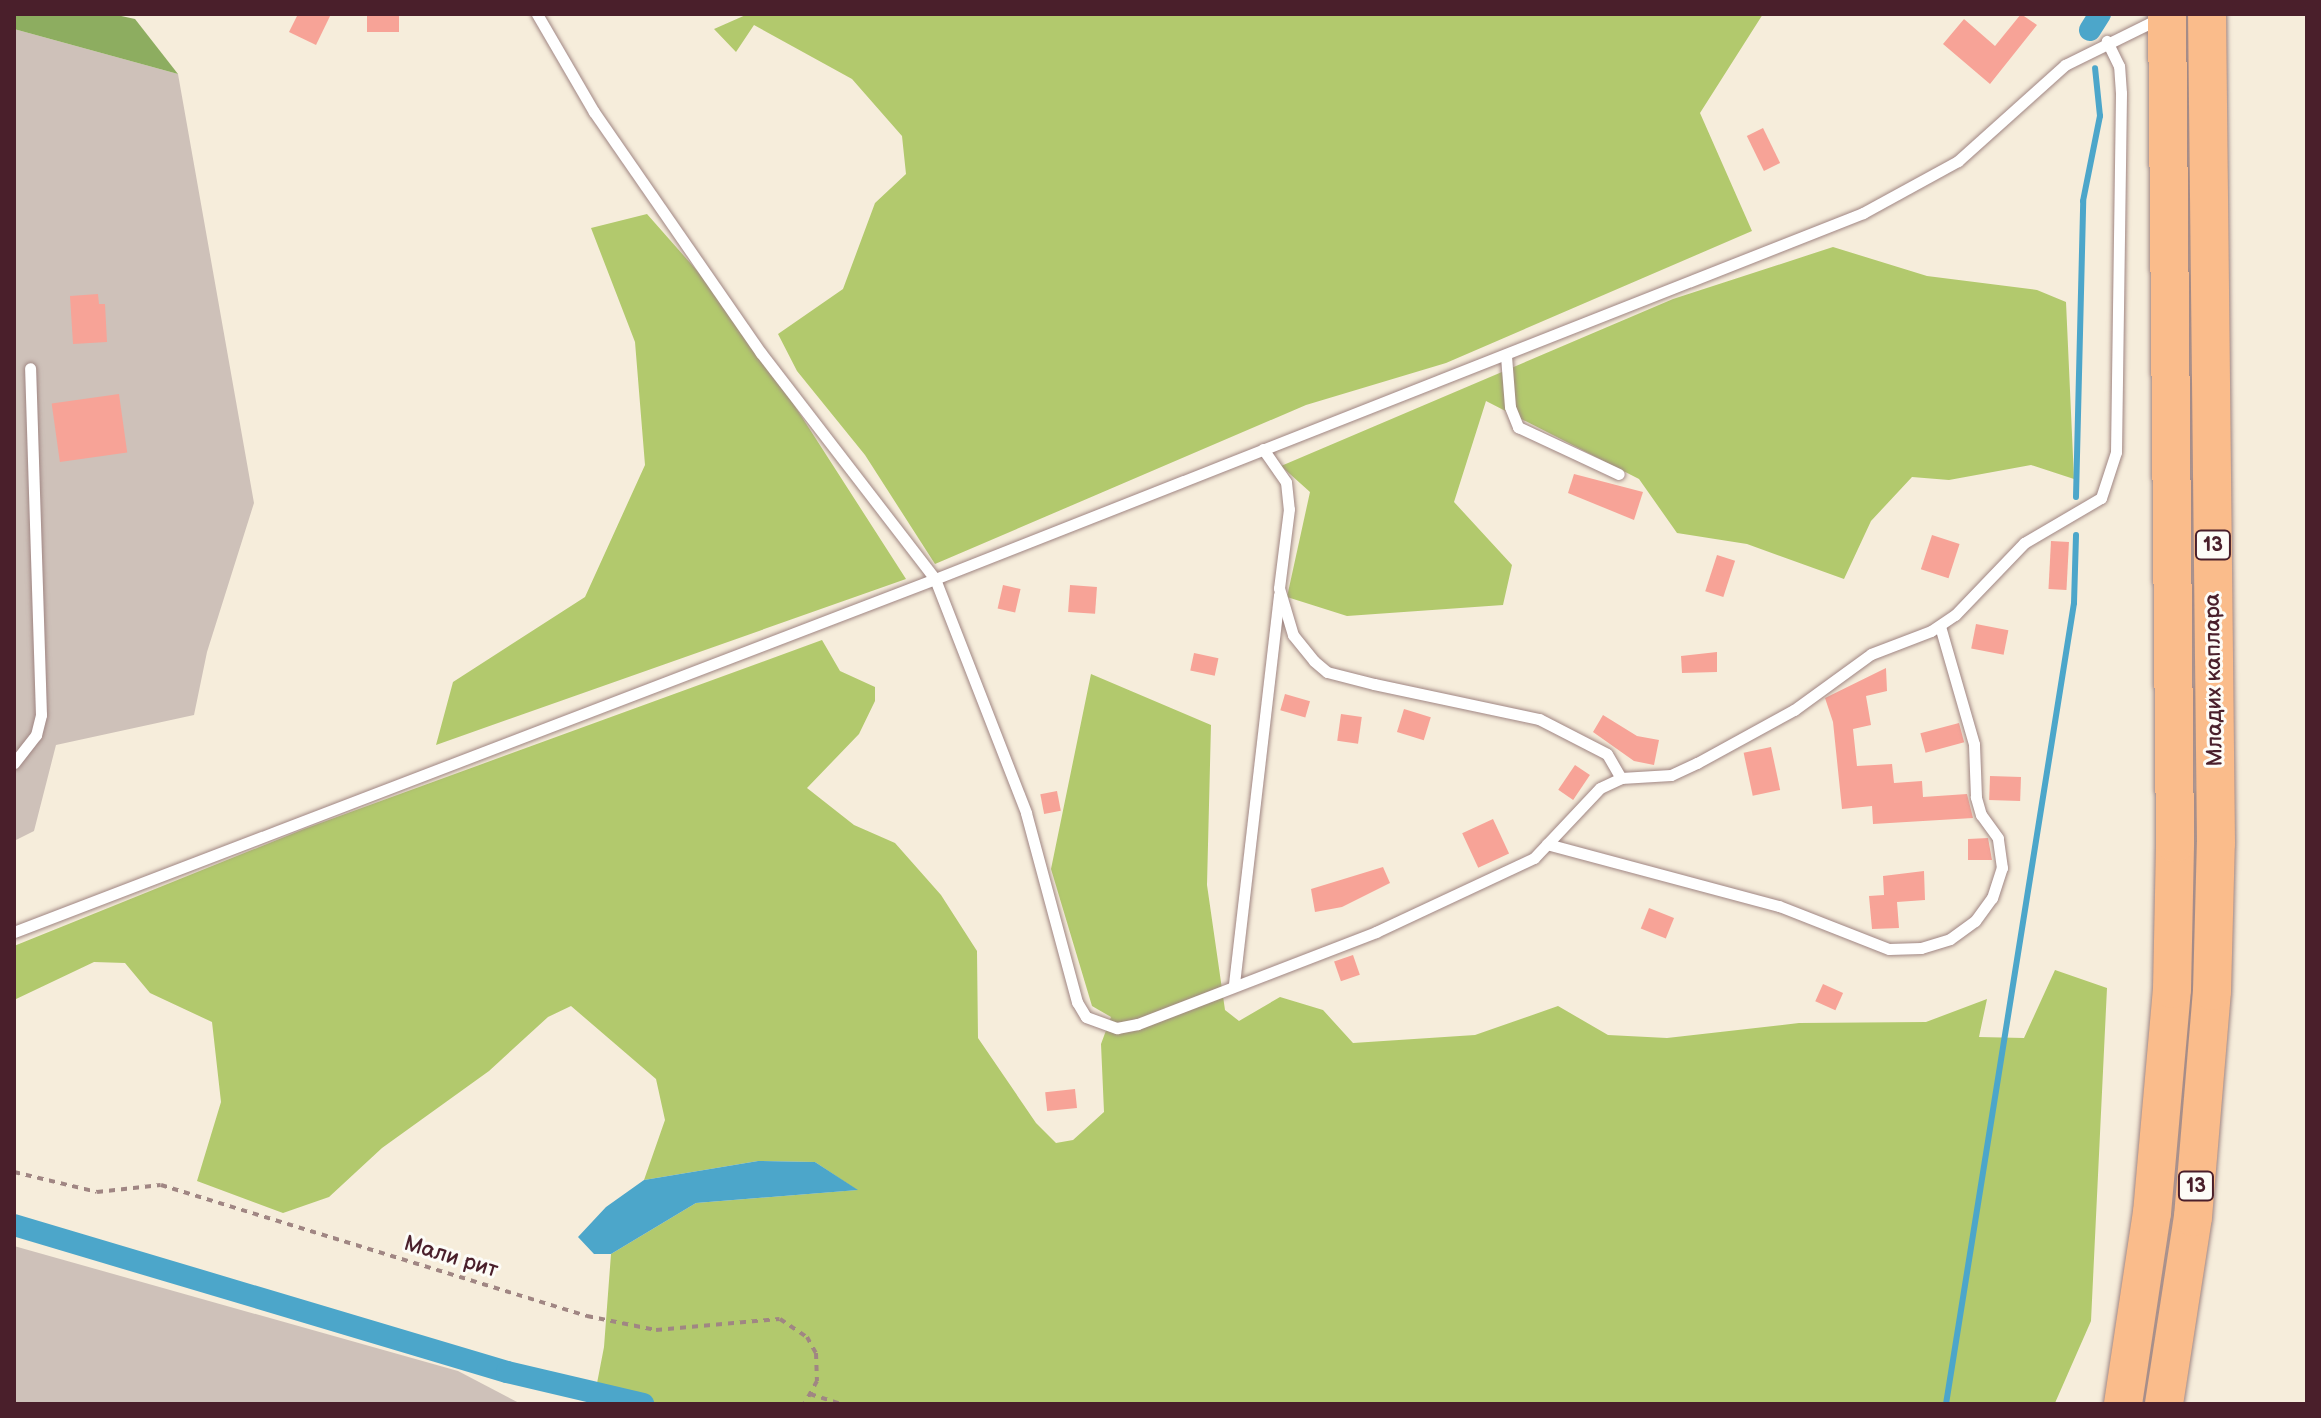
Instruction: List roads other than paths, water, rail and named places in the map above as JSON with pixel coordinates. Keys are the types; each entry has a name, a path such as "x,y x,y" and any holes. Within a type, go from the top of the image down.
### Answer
{"highway":[{"name":"Младих каплара","path":"2183,1297 2205,1090 2216,843 2207,14"},
{"name":"Младих каплара","path":"2152,1213 2172,989 2175,843 2163,16"},
{"name":"13","path":"2123,1404 2152,1213"},
{"path":"2105,1404 2152,1213"},
{"name":"13","path":"2164,1404 2183,1297"},
{"path":"2174,1404 2183,1297"}],"lane":[{"path":"537,14 594,112 761,353 935,579 1026,813 1077,1002 1086,1017 1117,1028 1138,1024 1469,892 1514,870 1547,844 1600,788 1621,778 1671,775 1697,763 1794,710 1871,654 1940,626 2001,562 2024,543 2084,512 2101,498 2111,479 2116,452 2121,93 2119,66 2107,41"},
{"path":"14,932 935,579 1506,356 1891,199 1958,161 2056,72 2107,41 2163,16"},
{"path":"1506,356 1510,407 1518,427 1619,474"},
{"path":"14,763 36,735 41,715 30,368"},
{"path":"1234,984 1289,509 1286,482 1263,449"},
{"path":"1279,588 1299,646 1327,672 1539,719 1607,754 1621,778"},
{"path":"1547,844 1779,906 1889,949 1921,948 1950,939 1983,910 2002,868 1998,838 1978,806 1974,744 1940,626"}],"water":[{"path":"758,1161 815,1162 858,1190 696,1203 611,1254 594,1254 578,1237 606,1207 644,1180"}],"waterway":[{"path":"2090,30 2100,14"},
{"path":"2076,497 2083,201 2100,116 2095,68"},
{"path":"1946,1404 2074,603 2076,535"},
{"path":"14,1225 507,1372 643,1404"}]}
